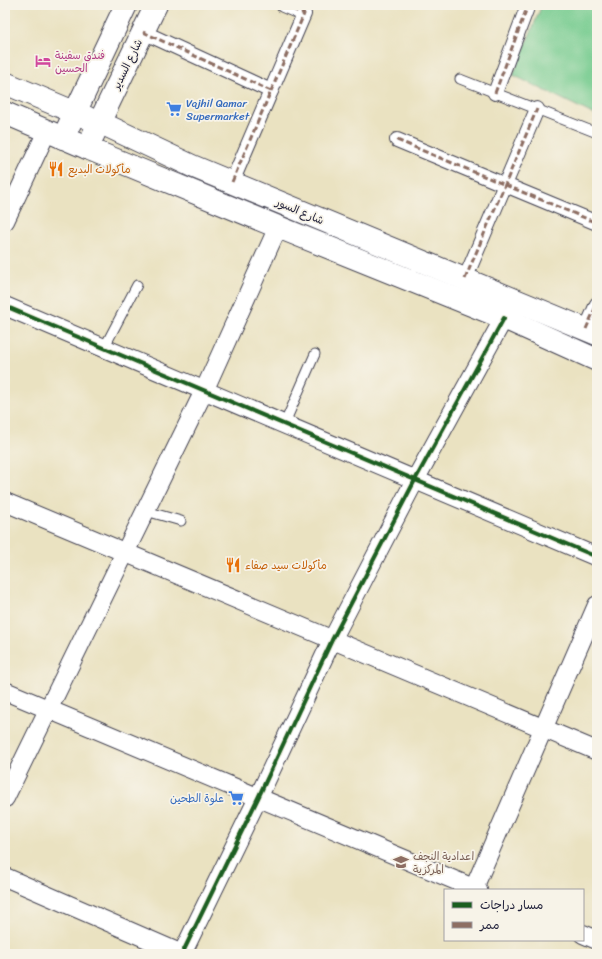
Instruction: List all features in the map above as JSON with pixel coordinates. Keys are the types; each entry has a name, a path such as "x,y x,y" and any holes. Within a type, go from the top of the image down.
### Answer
{"street":[{"path":"5,221 55,134 75,112 126,5"},
{"name":"شارع السدير","path":"87,148 156,5"},
{"path":"232,182 304,14 283,5"},
{"path":"495,93 528,5"},
{"path":"142,32 271,91"},
{"name":"شارع السور","path":"5,83 99,122 192,166 592,331"},
{"path":"465,279 537,109"},
{"name":"شارع السور","path":"5,113 278,227 504,318 597,360"},
{"path":"397,140 597,223"},
{"path":"184,188 192,166"},
{"path":"5,798 204,391 278,227"},
{"path":"592,331 597,304"},
{"path":"5,306 597,557"},
{"path":"5,877 182,954 258,798 332,640 415,480 504,318"},
{"path":"5,502 597,751"},
{"path":"5,691 476,889 597,605"},
{"path":"584,934 597,940"}],"lane":[{"path":"460,79 597,133"},
{"path":"104,348 137,285"},
{"path":"284,425 315,354"},
{"path":"146,511 182,521"}],"green space":[{"path":"542,5 597,5 597,116 513,75"}],"marked path":[{"path":"232,182 304,14 283,5"},
{"path":"495,93 528,5"},
{"path":"143,32 271,91"},
{"path":"465,279 537,109"},
{"path":"397,140 597,223"},
{"path":"586,329 597,304"}],"cycle path":[{"path":"5,306 597,557"},
{"path":"182,954 258,798 332,640 415,480 504,318"}],"place":[{"name":"فندق سفينة الحسين","path":"43,61"},
{"name":"Vajhil Qamar Supermarket","path":"174,109"},
{"name":"مأكولات البديع","path":"56,169"},
{"name":"مأكولات سيد صفاء","path":"233,565"},
{"name":"علوة الطحين","path":"236,798"},
{"name":"اعدادية النجف المركزية","path":"401,862"}]}
